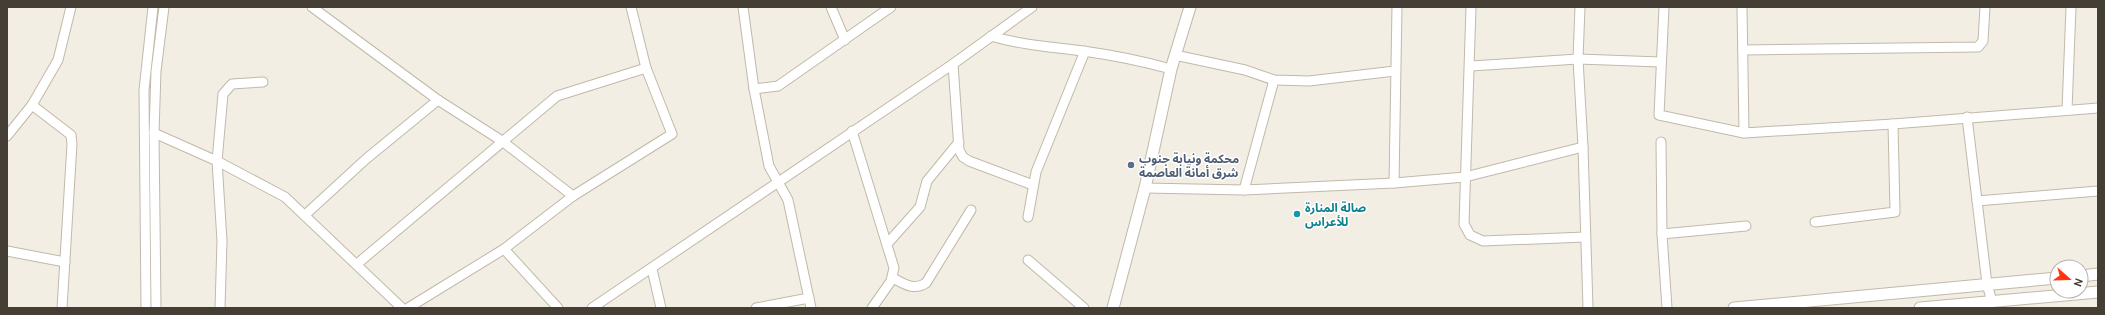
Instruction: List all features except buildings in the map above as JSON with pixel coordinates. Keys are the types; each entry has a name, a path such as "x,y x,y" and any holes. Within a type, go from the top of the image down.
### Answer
{"street":[{"path":"7,136 32,105 58,60 71,7"},
{"path":"146,308 144,90 154,7"},
{"path":"156,308 154,133 156,71 164,7"},
{"path":"312,7 438,100 502,141 573,196"},
{"path":"408,308 504,249 573,196 672,134 646,68 631,7"},
{"path":"743,7 754,89 769,166 788,200 811,308"},
{"path":"831,7 845,40"},
{"path":"754,89 778,86 891,7"},
{"path":"592,308 652,269 852,131 953,64 1032,7"},
{"path":"1113,308 1145,188 1171,69 1190,7"},
{"path":"1394,183 1397,7"},
{"path":"1471,7 1471,66 1464,224 1470,235 1483,241 1585,238"},
{"path":"1580,7 1578,59 1583,147 1588,308"},
{"path":"1664,7 1659,115 1744,133 1893,124 1967,117 2098,108"},
{"path":"1742,7 1744,133"},
{"path":"1742,50 1978,47 1983,41 1985,7"},
{"path":"2067,110 2071,7"},
{"path":"991,36 1025,45 1085,51 1141,61 1171,69"},
{"path":"1028,217 1033,185 1045,147 1085,51"},
{"path":"1175,55 1245,70 1274,80 1309,81 1395,71"},
{"path":"1471,66 1578,59 1661,62"},
{"path":"953,64 961,153 967,160 1033,185"},
{"path":"356,264 557,96 646,68"},
{"path":"1244,190 1274,80"},
{"path":"220,308 222,241 217,161 223,94 232,84 263,82"},
{"path":"304,215 366,159 438,100"},
{"path":"32,105 71,135 72,144 62,308"},
{"path":"1967,117 1987,284 1992,302"},
{"path":"1815,222 1895,212 1893,124"},
{"path":"852,131 894,268 893,278 872,308"},
{"path":"154,133 217,161 285,197 402,308"},
{"path":"887,244 920,207 927,181 959,142"},
{"path":"1661,142 1662,234 1667,308"},
{"path":"1145,188 1244,190 1394,183 1465,177 1583,147"},
{"path":"1976,201 2098,191"},
{"path":"893,278 912,287 920,286 926,283 971,210"},
{"path":"1662,234 1746,226"},
{"path":"504,249 558,308"},
{"path":"8,254 65,262"},
{"path":"1028,260 1084,308"},
{"path":"652,269 661,308"},
{"path":"1734,308 2049,279"},
{"path":"1920,308 2098,292"},
{"path":"756,308 809,298"}],"place":[{"name":"محكمة ونيابة جنوب شرق أمانة العاصمة","path":"1131,165"},
{"name":"صالة المنارة للأعراس","path":"1297,214"}]}
